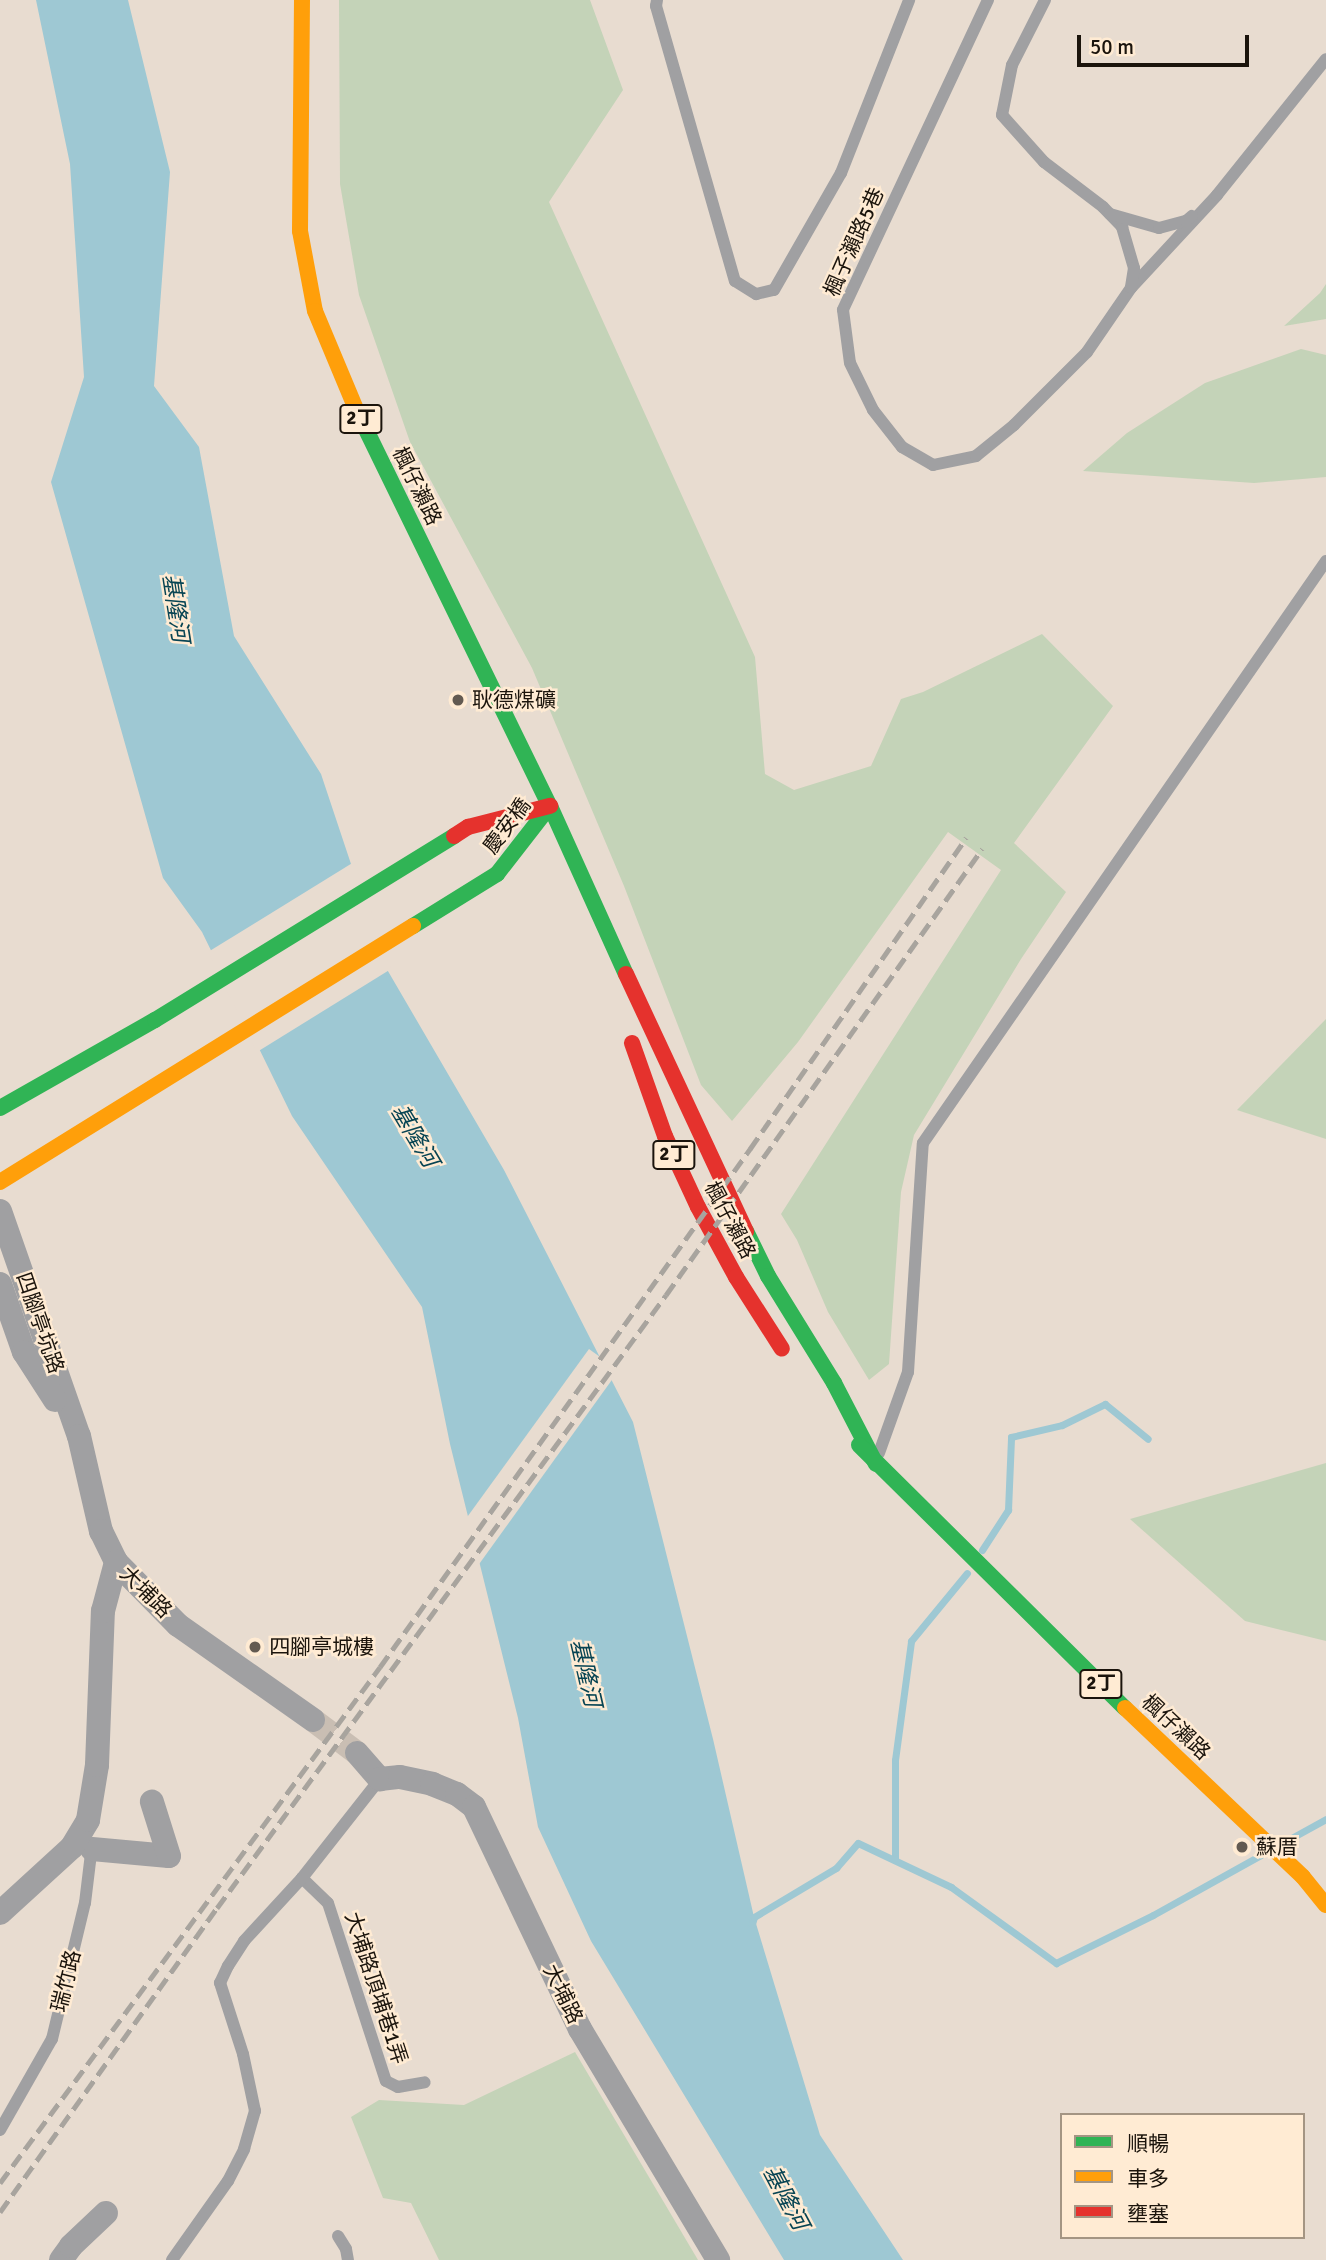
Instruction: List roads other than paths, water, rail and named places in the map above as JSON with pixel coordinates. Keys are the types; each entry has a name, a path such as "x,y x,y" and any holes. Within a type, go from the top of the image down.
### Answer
{"main road":[{"name":"楓仔瀨路","path":"302,0 300,231 315,311 350,397 550,806 715,1170 768,1276 834,1383 876,1464"},
{"name":"楓仔瀨路","path":"550,806 609,976"},
{"name":"慶安橋","path":"0,1108 155,1020 468,827 550,806"},
{"name":"慶安橋","path":"0,1182 497,874 550,806"},
{"name":"楓仔瀨路","path":"626,1025 665,1136 698,1207 736,1276 791,1361"},
{"name":"楓仔瀨路","path":"830,1413 876,1464 1303,1877 1326,1905"}],"street":[{"name":"四腳亭坑路","path":"0,1211 79,1436 101,1531 117,1562"},
{"name":"四腳亭坑路","path":"0,1284 24,1352 79,1436"},
{"name":"大埔路","path":"117,1562 178,1625 313,1720"},
{"name":"瑞竹路","path":"0,1913 72,1847 88,1820 97,1765 103,1611 117,1562"},
{"path":"357,1753 380,1779"},
{"name":"大埔路","path":"380,1779 400,1777 432,1784 457,1794 474,1807 580,2029 718,2260"},
{"path":"93,1850 169,1856 152,1802"},
{"path":"61,2260 71,2246 106,2213"}],"lane":[{"path":"657,0 656,6 735,281 756,293 775,290 841,173 909,0"},
{"name":"楓子瀨路5巷","path":"988,0 843,310 850,363 873,410 902,447 933,465 976,456 1014,425 1087,352 1131,288 1217,195"},
{"path":"1045,0 1012,65 1002,115 1044,162 1110,214 1122,227 1134,268 1131,288"},
{"path":"1110,214 1159,228 1186,221 1217,195 1326,59"},
{"path":"876,1464 908,1372 923,1143 1326,561"},
{"path":"172,2260 228,2181 244,2149 255,2111 243,2054 220,1983 244,1941 302,1878 380,1779"},
{"name":"瑞竹路","path":"0,2130 52,2039 85,1903 93,1850 88,1820"},
{"name":"大埔路頂埔巷1弄","path":"302,1878 328,1903 386,2081 398,2087 425,2082"},
{"path":"338,2236 346,2249 348,2260"}],"water":[{"name":"基隆河","path":"36,0 128,0 170,172 154,386 199,447 234,636 321,774 385,966 504,1170 633,1422 713,1739 754,1917 820,2135 903,2260 784,2260 591,1941 538,1827 518,1718 450,1444 422,1307 292,1116 202,932 163,878 51,482 84,377 70,164"}],"waterway":[{"path":"982,1550 1008,1510 1011,1437 1062,1425 1105,1404 1148,1439"},
{"path":"895,1860 895,1760 911,1641 967,1573"},
{"path":"1286,1841 1326,1819"},
{"path":"752,1924 754,1917 836,1868 858,1843 951,1887 1056,1963 1153,1915 1261,1855"}],"tunnel":[{"path":"313,1720 357,1753"}],"railway":[{"path":"0,2183 380,1667 750,1149 966,838"},
{"path":"0,2212 217,1908 666,1295 982,849"}],"place":[{"name":"耿德煤礦","path":"458,700"},
{"name":"四腳亭城樓","path":"255,1647"},
{"name":"蘇厝","path":"1242,1847"}]}
